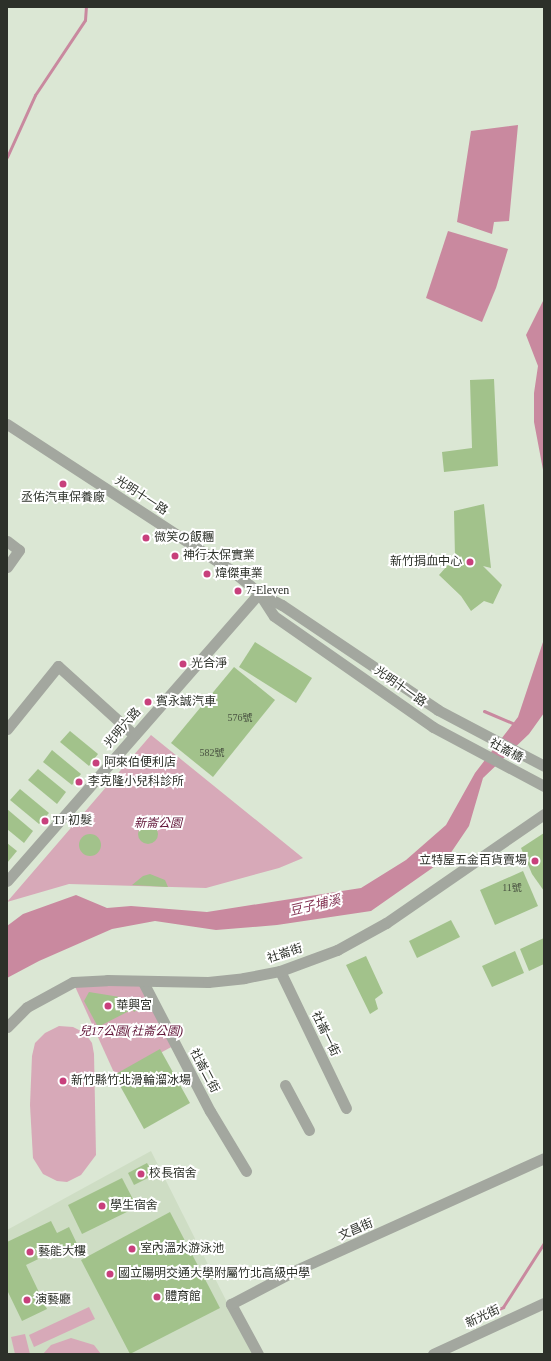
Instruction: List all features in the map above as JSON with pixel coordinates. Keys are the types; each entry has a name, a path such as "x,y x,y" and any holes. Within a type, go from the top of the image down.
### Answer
{"street":[{"name":"光明十一路","path":"7,424 231,570 259,593 282,605 438,710 465,724"},
{"path":"7,541 19,550 7,567"},
{"name":"光明十一路","path":"259,593 274,616 433,727 456,739"},
{"name":"光明六路","path":"9,874 259,593"},
{"path":"7,729 58,666 134,734"},
{"name":"社崙橋","path":"465,724 544,766"},
{"name":"社崙橋","path":"456,739 544,786"},
{"name":"社崙街","path":"7,1027 27,1007 73,982 107,980 143,982 208,982 280,971 337,950 386,923 544,814"},
{"name":"社崙一街","path":"280,971 346,1108"},
{"name":"社崙二街","path":"143,982 210,1111 246,1171"},
{"path":"285,1085 309,1130"},
{"name":"文昌街","path":"258,1354 232,1304 294,1271 544,1158"},
{"name":"新光街","path":"433,1354 544,1303"}],"shaded area":[{"name":"國立陽明交通大學附屬竹北高級中學","path":"151,1151 253,1354 7,1354 7,1230"}],"green space":[{"name":"新崙公園","path":"151,735 303,858 279,868 206,888 69,884 7,902"},
{"name":"兒17公園(社崙公園)","path":"73,982 143,982 175,1045 116,1077"},
{"name":"新竹縣竹北滑輪溜冰場","path":"59,1026 73,1027 85,1033 92,1043 94,1054 96,1155 81,1175 67,1182 57,1181 43,1174 33,1158 30,1105 32,1056 35,1043 45,1033"},
{"path":"89,1307 95,1319 34,1347 29,1335"},
{"path":"25,1334 30,1354 15,1354 11,1337"},
{"path":"71,1338 94,1345 101,1354 43,1354 51,1345"}],"water":[{"path":"518,125 509,221 494,222 492,234 457,222 471,131"},
{"path":"448,231 508,249 496,288 482,322 426,298"},
{"path":"544,299 544,475 534,422 534,393 538,366 526,335"},
{"name":"豆子埔溪","path":"544,639 544,713 529,734 483,778 469,826 448,857 371,911 277,925 216,930 155,921 112,929 39,961 7,978 7,926 23,914 76,895 107,908 131,906 207,912 361,888 406,860 446,825 475,773 518,717"}],"building":[{"path":"494,379 498,466 444,472 442,452 472,448 470,380"},
{"name":"新竹捐血中心","path":"484,504 491,568 483,566 502,585 493,604 484,601 471,611 461,596 439,575 455,557 454,511"},
{"path":"255,642 312,678 296,703 239,667"},
{"path":"234,667 275,700 213,777 171,743"},
{"path":"70,731 98,754 89,766 60,742"},
{"path":"52,750 81,774 72,785 43,762"},
{"path":"38,769 66,792 57,804 28,780"},
{"path":"20,789 49,813 39,824 10,800"},
{"path":"7,809 33,831 24,843 7,829"},
{"path":"148,824 155,827 158,834 155,841 148,844 141,841 138,834 141,827"},
{"name":"立特屋五金百貨賣場","path":"544,833 544,891 532,874 521,848"},
{"path":"90,834 98,837 101,845 98,853 90,856 82,853 79,845 82,837"},
{"path":"7,843 17,851 7,863"},
{"path":"523,871 538,906 495,925 480,890"},
{"path":"150,874 165,880 168,887 132,885 143,876"},
{"path":"451,920 460,937 417,958 409,941"},
{"path":"544,938 544,964 529,971 520,949"},
{"path":"515,951 524,973 492,987 482,966"},
{"path":"366,956 383,993 375,999 378,1009 370,1014 346,965"},
{"name":"華興宮","path":"89,992 126,998 131,1010 98,1027 84,1001"},
{"path":"137,999 142,1007 134,1012 129,1004"},
{"path":"160,1049 190,1103 144,1129 114,1075"},
{"name":"校長宿舍","path":"147,1163 154,1175 134,1185 128,1173"},
{"name":"學生宿舍","path":"122,1178 137,1207 82,1234 68,1205"},
{"name":"體育館","path":"170,1212 220,1308 130,1354 81,1260"},
{"name":"藝能大樓","path":"51,1221 57,1233 69,1227 79,1248 65,1255 61,1248 26,1265 47,1309 22,1321 7,1290 7,1242"}],"waterway":[{"path":"7,157 35,95 85,20 86,7"},
{"path":"484,711 515,724"},
{"path":"469,1321 503,1307 544,1243"}],"place":[{"name":"丞佑汽車保養廠","path":"63,484"},
{"name":"微笑の飯糰","path":"146,538"},
{"name":"神行太保實業","path":"175,556"},
{"name":"新竹捐血中心","path":"470,562"},
{"name":"煒傑車業","path":"207,574"},
{"name":"7-Eleven","path":"238,591"},
{"name":"光合淨","path":"183,664"},
{"name":"賓永誠汽車","path":"148,702"},
{"name":"阿來伯便利店","path":"96,763"},
{"name":"李克隆小兒科診所","path":"79,782"},
{"name":"TJ 初髮","path":"45,821"},
{"name":"立特屋五金百貨賣場","path":"535,861"},
{"name":"華興宮","path":"108,1006"},
{"name":"新竹縣竹北滑輪溜冰場","path":"63,1081"},
{"name":"校長宿舍","path":"141,1174"},
{"name":"學生宿舍","path":"102,1206"},
{"name":"室內溫水游泳池","path":"132,1249"},
{"name":"藝能大樓","path":"30,1252"},
{"name":"國立陽明交通大學附屬竹北高級中學","path":"110,1274"},
{"name":"體育館","path":"157,1297"},
{"name":"演藝廳","path":"27,1300"}]}
